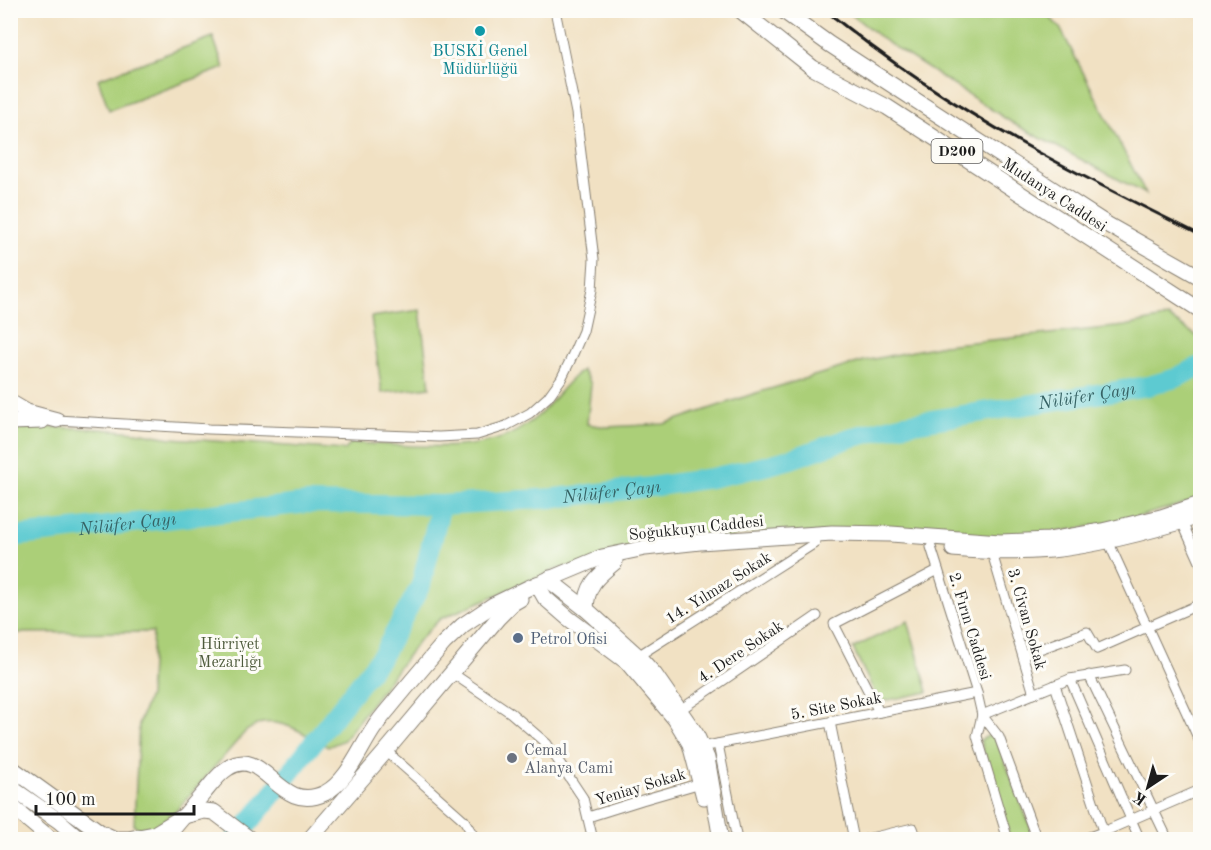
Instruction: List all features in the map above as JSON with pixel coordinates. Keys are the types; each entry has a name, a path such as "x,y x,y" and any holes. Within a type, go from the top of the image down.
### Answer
{"main road":[{"name":"Mudanya Caddesi","path":"740,10 813,68 887,106 1023,194 1173,296 1200,310"},
{"name":"Mudanya Caddesi","path":"782,10 829,44 1108,225 1200,277"},
{"path":"1173,296 1200,317"},
{"path":"10,402 27,412 57,420"},
{"path":"10,422 57,420"},
{"name":"Soğukkuyu Caddesi","path":"184,816 217,777 228,767 236,764 248,762 297,797 306,799 315,797 331,789 353,764 374,728 448,639 463,625 493,605 602,557 645,548 700,542 832,533 891,534 1000,542 1049,540 1102,531 1161,517 1200,504"},
{"name":"Soğukkuyu Caddesi","path":"309,840 498,618 513,603 545,584 615,562 638,558 687,552 815,543 890,544 992,553 1051,550 1108,541 1200,516"},
{"path":"586,609 586,598 590,586 615,562"},
{"path":"545,584 586,609 638,656 656,675 681,710 707,758 721,840"},
{"path":"545,584 546,598 568,618 627,662 675,719 690,744 701,783 712,840"},
{"path":"10,767 100,832 116,839 154,834 184,816 204,811 214,812 251,840"},
{"path":"10,787 81,840"},
{"path":"10,805 52,840"},
{"path":"164,840 184,816"},
{"path":"82,819 97,840"}],"street":[{"path":"57,420 209,429 438,437 477,435 506,426 530,413 548,397 561,380 583,331 592,290 594,260 576,113 555,10"},
{"path":"1182,522 1200,562"},
{"path":"1108,541 1200,742"},
{"name":"14. Yılmaz Sokak","path":"638,656 815,543"},
{"name":"2. Fırın Caddesi","path":"931,547 982,715 999,737 1036,840"},
{"name":"3. Civan Sokak","path":"992,553 1034,694"},
{"path":"879,712 834,624 938,570"},
{"path":"1023,655 1088,632 1097,649 1200,604"},
{"name":"4. Dere Sokak","path":"681,710 817,616"},
{"path":"982,715 1070,680 1125,670"},
{"path":"452,673 511,713 547,744 583,798 593,840"},
{"path":"1089,675 1168,840"},
{"path":"1070,680 1140,840"},
{"path":"1055,685 1105,836"},
{"name":"5. Site Sokak","path":"702,747 976,693"},
{"name":"2. Fırın Caddesi","path":"982,715 977,736 1008,840"},
{"path":"830,722 854,840"},
{"path":"718,744 736,840"},
{"path":"386,751 464,820 476,840"},
{"name":"Yeniay Sokak","path":"588,817 701,783"},
{"path":"1081,840 1105,836 1131,820 1200,790"},
{"path":"862,840 913,828 917,840"}],"green space":[{"path":"847,11 1044,11 1060,28 1146,194 1014,124 885,41"},
{"path":"213,37 224,68 109,110 98,79"},
{"path":"420,310 430,387 382,393 371,317"},
{"name":"Hürriyet Mezarlığı","path":"1168,317 1200,338 1200,499 1127,520 1016,539 757,532 557,569 440,619 420,639 344,740 328,747 288,726 271,722 258,724 251,728 177,810 152,828 141,829 134,825 139,723 149,696 153,632 11,633 10,428 100,429 171,438 345,450 351,443 463,446 506,436 523,427 542,413 582,370 591,384 587,424 607,427 664,424 753,394 864,361 943,345 1125,326"},
{"path":"908,621 928,692 879,702 853,648"},
{"path":"994,733 1035,839 1010,839 980,740"}],"waterway":[{"name":"Nilüfer Çayı","path":"10,537 308,503 441,505 555,498 651,487 711,478 761,467 850,438 900,425 1148,386 1176,378 1200,366"},
{"path":"235,840 383,654 421,585 441,505"}],"railway":[{"path":"825,10 902,68 982,120 1038,152 1200,235"}],"place":[{"name":"BUSKİ Genel Müdürlüğü","path":"480,31"},
{"name":"Petrol Ofisi","path":"518,638"},
{"name":"Cemal Alanya Cami","path":"512,758"}]}
